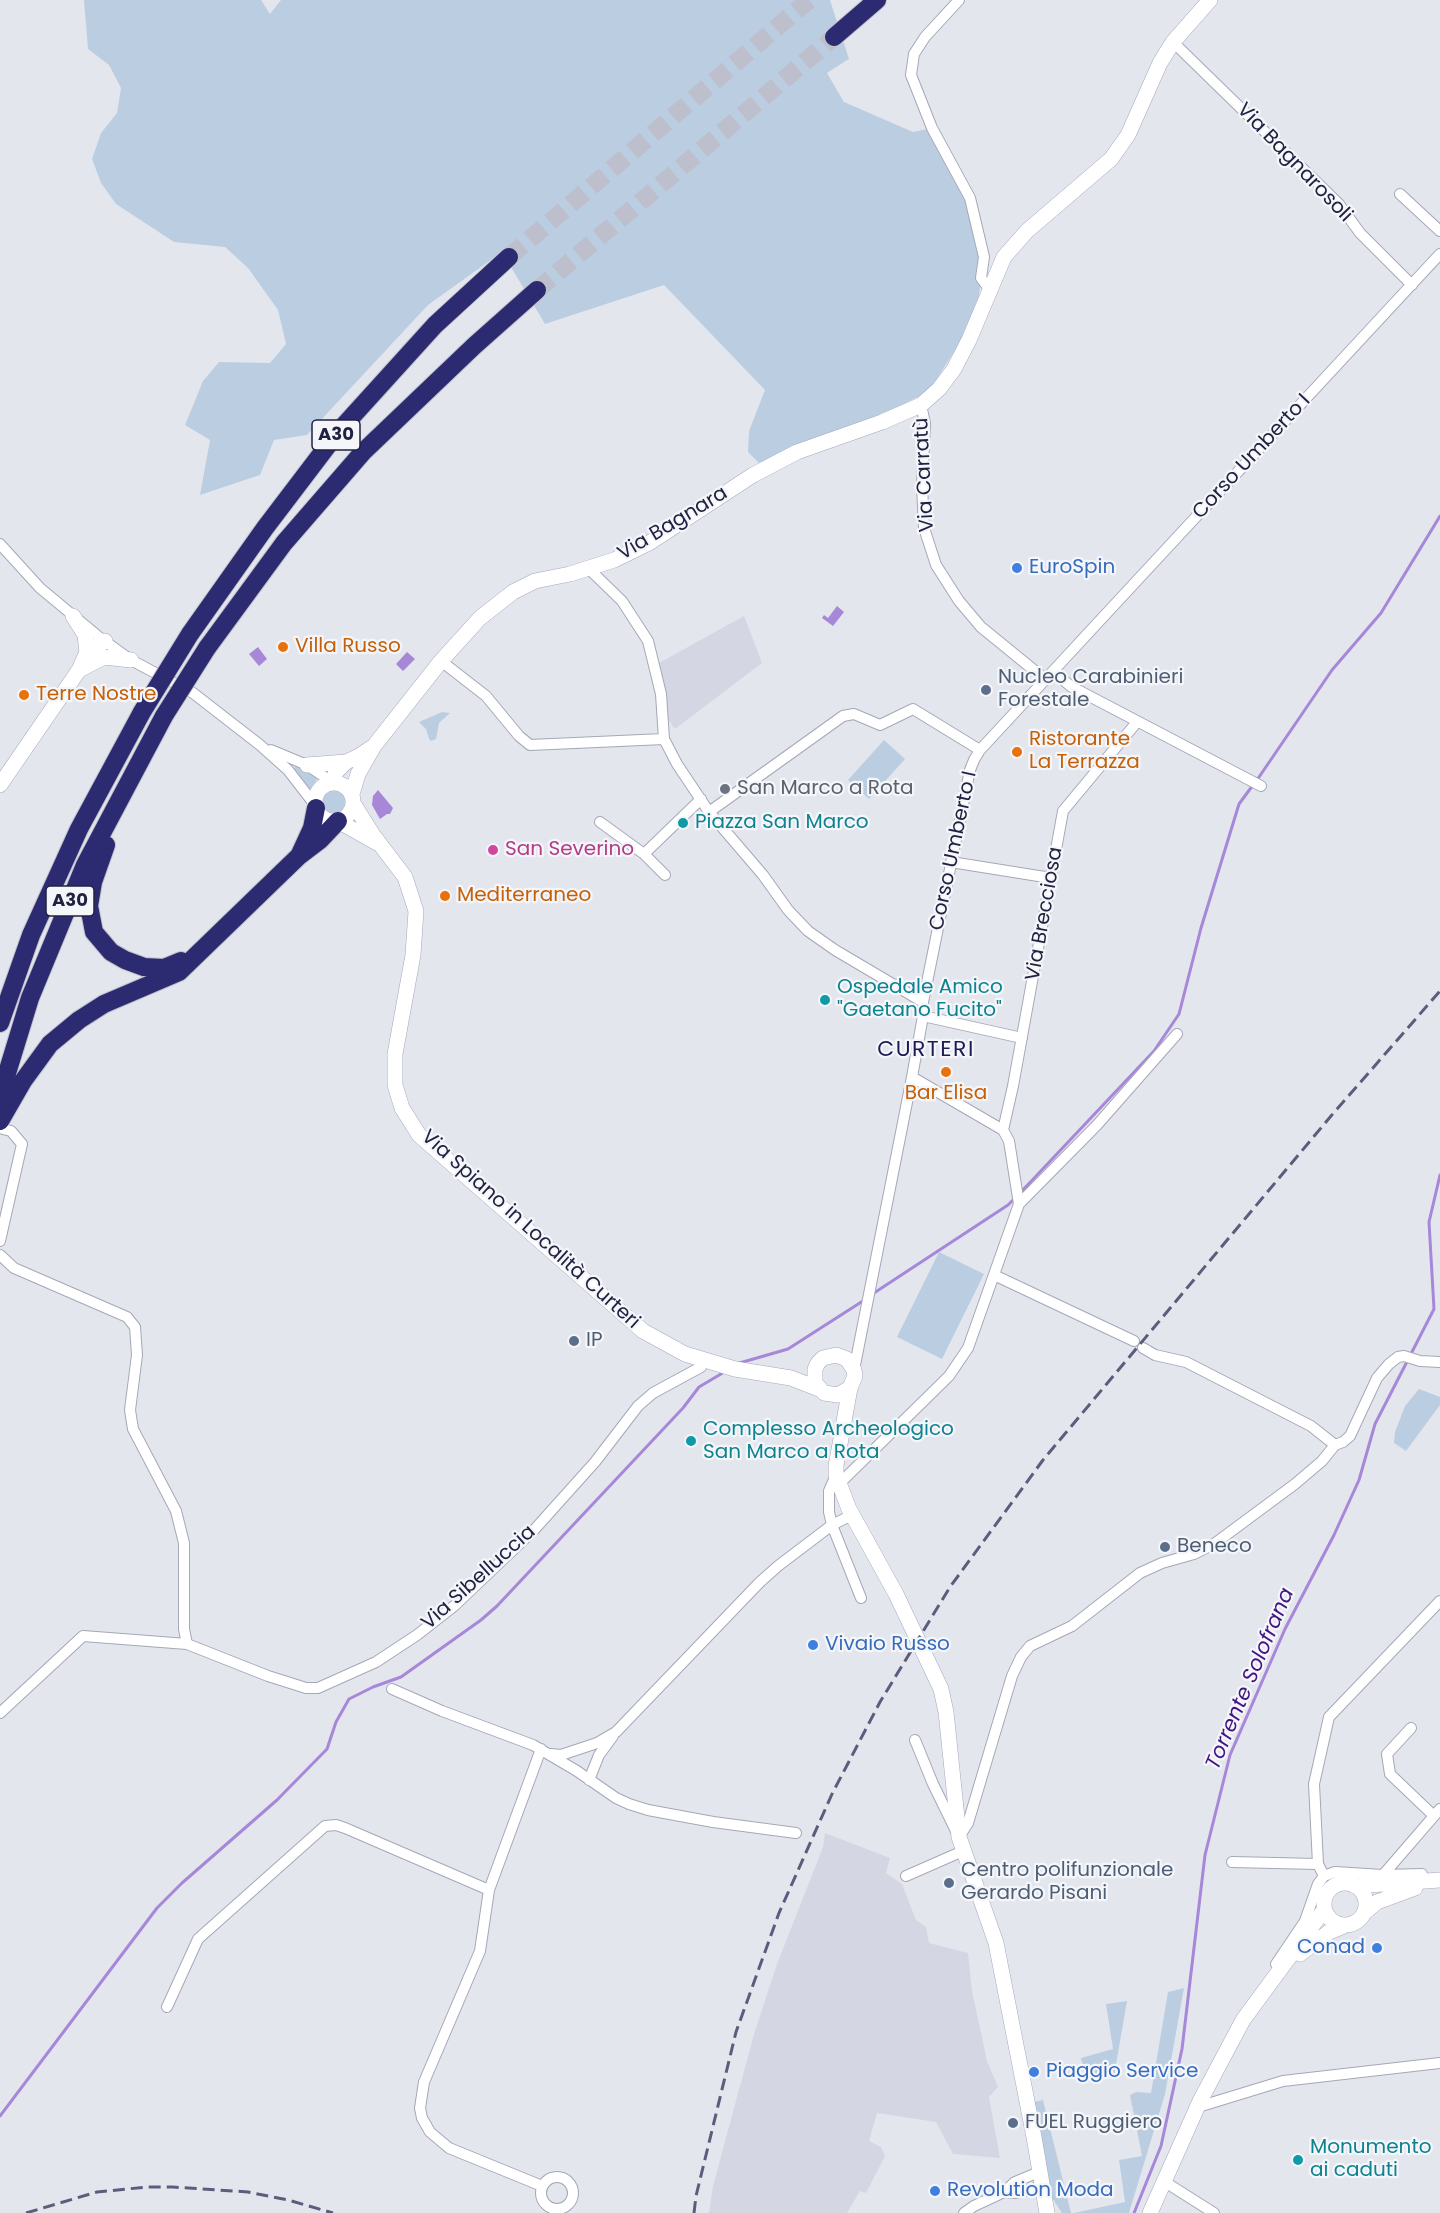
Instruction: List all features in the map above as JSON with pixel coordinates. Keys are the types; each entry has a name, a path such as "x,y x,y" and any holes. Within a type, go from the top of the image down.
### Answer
{"highway":[{"path":"834,37 878,0"},
{"name":"A30","path":"0,1023 31,935 79,829 142,712 190,634 265,528 338,432 435,325 509,257"},
{"name":"A30","path":"0,1096 30,998 85,865 164,716 207,648 284,543 363,452 474,346 537,290"},
{"path":"127,786 93,882 89,906 94,932 111,952 144,967 164,968 200,953"},
{"path":"299,856 312,828 316,806"},
{"path":"1,1125 22,1081 50,1044 79,1020 104,1004 179,972 338,821"}],"main road":[{"path":"921,405 939,389 954,369 969,340 1004,257 1017,241 1111,159 1128,135 1160,63 1173,42 1210,0"},
{"name":"Via Bagnara","path":"352,798 358,774 374,746 441,662 480,618 513,592 535,581 614,560 649,543 753,475 797,452 871,426 921,405"},
{"path":"2,778 79,670 87,652 85,635 73,616"},
{"path":"87,652 105,641"},
{"path":"104,657 105,641"},
{"path":"79,670 104,657 131,660"},
{"name":"Via Bagnara","path":"331,783 336,772 346,762 374,746"},
{"path":"307,765 346,762"},
{"path":"331,783 345,786 352,798 349,814 338,821 322,817 316,806 317,793 325,785 331,783"},
{"name":"Via Spiano in Località Curteri","path":"352,798 382,846 405,877 416,911 413,956 395,1054 395,1085 402,1108 419,1135 575,1274 643,1331 685,1354 735,1369 791,1378 825,1392"},
{"name":"Via Spiano in Località Curteri","path":"338,821 382,846"},
{"path":"320,840 342,835 365,836"},
{"path":"845,1418 815,1383 815,1369 823,1358 842,1356 852,1364 855,1376 850,1388 845,1418 836,1466 838,1479 852,1515 896,1594 941,1689 946,1712 961,1844 996,1943 1047,2213"},
{"name":"Via Spiano in Località Curteri","path":"791,1378 815,1369"},
{"path":"825,1392 838,1395 850,1388"},
{"path":"1150,2213 1198,2107 1243,2020 1282,1970 1324,1908 1325,1897 1333,1887 1355,1879 1440,1881"},
{"path":"1355,1879 1365,1897 1364,1912"},
{"path":"1282,1970 1329,1932 1355,1923 1377,1902 1398,1893 1440,1881"},
{"path":"1324,1908 1331,1920 1344,1926"}],"street":[{"path":"959,0 925,37 914,54 911,75 932,128 970,198 984,257 981,278 990,290"},
{"name":"Via Bagnarosoli","path":"1173,42 1338,204 1360,232 1412,285"},
{"path":"1400,194 1440,231"},
{"name":"Corso Umberto I","path":"854,1370 912,1077 923,1002 951,862 970,770 980,750 1440,254"},
{"name":"Via Carratù","path":"921,405 926,423 922,485 924,528 936,565 959,601 981,627 1049,676 1261,786"},
{"path":"0,544 40,588 105,641 131,660 193,693 260,745 288,770 316,806"},
{"path":"589,568 622,602 648,641 661,694 664,739 677,764 709,812 763,875 788,910 808,931 835,950 923,1002"},
{"path":"441,662 486,696 519,736 530,744 664,739"},
{"path":"709,812 843,716 854,714 880,725 913,709 980,750"},
{"name":"Via Brecciosa","path":"1002,1130 1022,1038 1063,811 1137,722"},
{"path":"260,745 307,765 331,783"},
{"path":"644,854 701,799"},
{"path":"600,822 644,854 665,875"},
{"path":"951,862 1051,878"},
{"path":"922,1016 1022,1038"},
{"path":"1019,1201 1096,1125 1177,1034"},
{"path":"861,1598 832,1524 828,1507 829,1491 838,1479 949,1376 968,1348 1019,1201 1009,1141 1002,1130 912,1077"},
{"path":"0,1241 22,1144 1,1125"},
{"path":"0,1255 14,1268 127,1317 135,1327 137,1355 130,1410 133,1429 176,1511 182,1532 185,1582 184,1629 187,1644"},
{"path":"994,1275 1134,1341"},
{"path":"842,1356 860,1344"},
{"path":"1143,1348 1155,1354 1186,1362 1311,1426 1335,1445"},
{"path":"906,1876 961,1844 1012,1676 1020,1657 1030,1646 1072,1626 1140,1573 1162,1563 1194,1554 1214,1544 1295,1484 1322,1461 1335,1445 1350,1436 1377,1378 1398,1357 1440,1362"},
{"name":"Via Sibelluccia","path":"0,1713 83,1636 187,1644 268,1676 306,1688 318,1688 376,1662 417,1635 479,1584 567,1494 638,1406 653,1393 701,1367 705,1360"},
{"path":"590,1780 599,1755 616,1732 760,1582 832,1524 852,1515"},
{"path":"1324,1908 1317,1864 1314,1784 1329,1716 1440,1601"},
{"path":"392,1689 544,1751 561,1755 597,1743 616,1732"},
{"path":"1383,1875 1437,1813 1390,1774 1387,1754 1411,1728"},
{"path":"915,1740 961,1844"},
{"path":"544,1751 615,1798 648,1810 713,1822 796,1833"},
{"path":"542,2186 449,2148 430,2132 422,2118 420,2108 424,2082 480,1951 489,1890 544,1751"},
{"path":"955,1805 975,1800"},
{"path":"167,2007 198,1939 325,1826 336,1825 345,1828 489,1890"},
{"path":"1232,1862 1317,1864"},
{"path":"1260,1997 1271,1972 1305,1921 1321,1880 1335,1872 1355,1879 1383,1875 1440,1875"},
{"path":"1198,2107 1283,2081 1440,2063"},
{"path":"555,2176 566,2179 573,2187 574,2193 568,2210 546,2205 541,2196 542,2186 555,2176"},
{"path":"964,2213 1004,2192 1015,2182 1040,2178"},
{"path":"1165,2182 1214,2213"}],"shaded area":[{"path":"84,0 261,0 270,14 281,0 830,0 849,59 827,73 844,102 913,132 932,128 970,198 984,257 978,303 962,339 929,391 900,406 759,463 748,452 749,431 765,390 664,285 545,324 502,252 428,305 307,435 274,440 260,475 200,495 210,440 185,425 203,381 219,362 270,363 286,344 278,310 248,268 225,247 174,242 116,204 101,183 92,159 101,133 117,113 121,88 109,65 88,49"},
{"path":"837,606 844,612 833,626 822,618 824,615 828,618"},
{"path":"744,616 762,663 675,729 669,721 659,663"},
{"path":"258,647 267,659 259,666 249,654"},
{"path":"407,652 415,659 403,671 396,664"},
{"path":"442,712 450,713 439,723 436,739 431,741 426,729 419,722"},
{"path":"884,740 905,759 869,799 848,780"},
{"path":"296,766 319,777 310,789 293,769"},
{"path":"378,790 393,808 390,814 380,819 372,805 373,796"},
{"path":"334,791 342,794 345,802 342,810 334,813 326,810 323,802 326,794"},
{"path":"939,1252 984,1274 942,1359 897,1337"},
{"path":"1419,1389 1440,1397 1440,1405 1406,1451 1394,1443 1395,1432 1405,1406"},
{"path":"825,1833 890,1858 886,1873 902,1884 916,1920 926,1927 929,1943 968,1953 972,1991 987,2061 998,2087 989,2097 1000,2158 953,2154 936,2122 877,2113 869,2141 881,2147 885,2156 866,2193 860,2191 847,2213 709,2213 713,2186 754,2034 777,1964 823,1847"},
{"path":"1184,1988 1165,2094 1129,2213 1074,2213 1125,2202 1119,2160 1142,2156 1130,2095 1136,2092 1151,2093 1168,1992"},
{"path":"1127,2001 1114,2076 1086,2082 1081,2058 1113,2049 1106,2004"},
{"path":"1043,2100 1071,2213 1062,2213 1052,2198 1034,2102"}],"waterway":[{"path":"1257,780 1332,670 1381,613 1440,516"},
{"path":"1021,1192 1154,1051 1179,1014 1201,928 1239,804 1253,785"},
{"name":"Torrente Solofrana","path":"1134,2213 1161,2146 1182,2049 1205,1855 1230,1755 1285,1629 1334,1535 1359,1480 1375,1424 1434,1309 1429,1222 1440,1175"},
{"path":"874,1293 1008,1205 1015,1198"},
{"path":"736,1364 788,1349 866,1299"},
{"path":"0,2116 157,1908 182,1883 277,1800 327,1749 336,1722 349,1699 401,1677 481,1620 497,1606 683,1408 699,1387 726,1371"}],"tunnel":[{"path":"509,257 809,0"},
{"path":"537,290 834,37"}],"railway":[{"path":"694,2213 696,2196 736,2032 779,1913 832,1794 880,1702 950,1587 1043,1460 1331,1116 1440,991"},
{"path":"26,2213 97,2192 147,2187 248,2192 288,2200 333,2213"}],"place":[{"name":"EuroSpin","path":"1017,568"},
{"name":"Villa Russo","path":"283,647"},
{"name":"Nucleo Carabinieri Forestale","path":"986,690"},
{"name":"Terre Nostre","path":"24,695"},
{"name":"Ristorante La Terrazza","path":"1017,752"},
{"name":"San Marco a Rota","path":"725,789"},
{"name":"Piazza San Marco","path":"683,823"},
{"name":"San Severino","path":"493,850"},
{"name":"Mediterraneo","path":"445,896"},
{"name":"Ospedale Amico \"Gaetano Fucito\"","path":"825,1000"},
{"name":"Bar Elisa","path":"946,1072"},
{"name":"IP","path":"574,1341"},
{"name":"Complesso Archeologico San Marco a Rota","path":"691,1441"},
{"name":"Beneco","path":"1165,1547"},
{"name":"Vivaio Russo","path":"813,1645"},
{"name":"Centro polifunzionale Gerardo Pisani","path":"949,1883"},
{"name":"Conad","path":"1377,1948"},
{"name":"Piaggio Service","path":"1034,2072"},
{"name":"FUEL Ruggiero","path":"1013,2123"},
{"name":"Monumento ai caduti","path":"1298,2160"},
{"name":"Revolution Moda","path":"935,2191"}],"district":[{"name":"CURTERI","path":"926,1050"}]}
